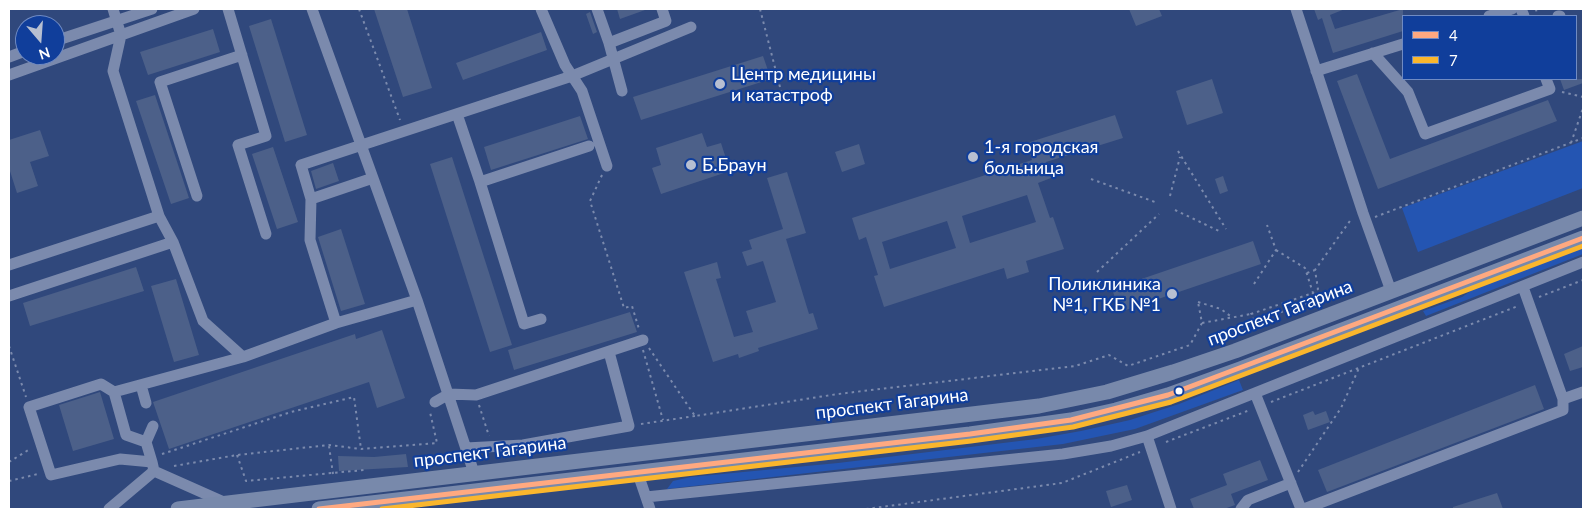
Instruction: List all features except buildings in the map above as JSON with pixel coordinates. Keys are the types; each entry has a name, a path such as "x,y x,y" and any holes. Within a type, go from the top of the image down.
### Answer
{"main road":[{"name":"проспект Гагарина","path":"178,509 1039,406 1106,392 1173,372 1583,218"},
{"name":"проспект Гагарина","path":"321,509 1026,427 1116,410 1168,395 1240,369 1583,238"},
{"path":"474,473 477,491"}],"street":[{"path":"65,36 115,14 152,9"},
{"path":"9,75 194,9"},
{"path":"228,9 266,136 238,145 266,234"},
{"path":"312,9 418,300 474,473"},
{"path":"541,9 572,76 582,92 607,166"},
{"path":"597,9 614,58 622,92"},
{"path":"609,43 666,21 662,9"},
{"path":"1296,9 1365,220 1391,291"},
{"path":"1492,15 1512,9"},
{"path":"115,14 121,35 113,71 159,216 173,242 203,321 243,357"},
{"path":"336,323 310,240 311,198 301,165 362,147 572,76 691,27"},
{"path":"1316,71 1402,44"},
{"path":"1373,54 1408,92 1425,134 1548,84"},
{"path":"198,196 160,82 242,55"},
{"path":"457,114 524,324 541,319"},
{"path":"480,182 589,146"},
{"path":"311,198 373,178"},
{"path":"9,265 159,216"},
{"path":"9,296 173,242"},
{"path":"646,497 1063,454 1111,446 1147,436 1583,262"},
{"path":"1255,393 1302,509 1319,507 1563,410 1563,400 1524,286"},
{"path":"114,392 243,357 336,323 418,300"},
{"path":"431,404 449,394 476,395 643,340"},
{"path":"466,448 523,445 629,426 609,352"},
{"path":"146,442 126,435 114,392 101,384 29,406 51,475 120,459 152,464 226,503"},
{"path":"141,385 146,403"},
{"path":"1563,400 1583,392"},
{"path":"152,464 146,442 153,426"},
{"path":"1147,436 1171,509"},
{"path":"109,509 152,464"},
{"path":"637,471 650,509"},
{"path":"1241,509 1248,500 1291,483"}],"path":[{"path":"358,9 373,43 404,132"},
{"path":"760,9 781,91"},
{"path":"1548,84 1583,97"},
{"path":"1570,143 1583,108"},
{"path":"1365,220 1583,138"},
{"path":"1178,151 1226,229"},
{"path":"1170,196 1180,157"},
{"path":"607,166 590,202 624,308 632,306 643,340 695,416"},
{"path":"1091,179 1155,202"},
{"path":"1175,210 1219,232"},
{"path":"1096,272 1159,214"},
{"path":"1306,273 1315,270 1349,224 1353,215"},
{"path":"1251,314 1254,322 1309,302 1313,292 1305,268 1276,250 1267,225"},
{"path":"1254,284 1276,250"},
{"path":"1202,323 1251,314 1313,292 1318,289 1315,270"},
{"path":"629,426 838,394 1076,366 1109,354 1128,366 1190,345 1202,323 1198,302 1221,309 1234,318"},
{"path":"643,340 643,353 663,420"},
{"path":"9,346 24,392"},
{"path":"1291,483 1341,408 1359,368 1362,357 1360,352"},
{"path":"476,395 490,441"},
{"path":"152,464 290,412 354,397 361,449"},
{"path":"152,464 329,446 361,449 437,443 431,404"},
{"path":"9,462 41,442"},
{"path":"329,446 333,474"},
{"path":"237,455 246,481 364,470"},
{"path":"9,481 50,471"}],"shaded area":[{"path":"1583,141 1583,188 1418,252 1402,208"},
{"path":"1583,247 1583,254 1426,316 1423,311 1462,297 1481,284"},
{"path":"1239,380 1243,390 1135,429 1063,444 667,489 673,481 691,477 838,463 1036,439 1081,431 1130,420 1179,404"}],"transit line":[{"name":"4","path":"319,509 970,434 1071,420 1168,395 1583,238"},
{"name":"7","path":"382,509 971,441 1073,427 1171,402 1583,246"}],"place":[{"name":"Центр медицины и катастроф","path":"720,84"},
{"name":"1-я городская больница","path":"973,157"},
{"name":"Б.Браун","path":"691,165"},
{"name":"Поликлиника №1, ГКБ №1","path":"1172,294"}]}
